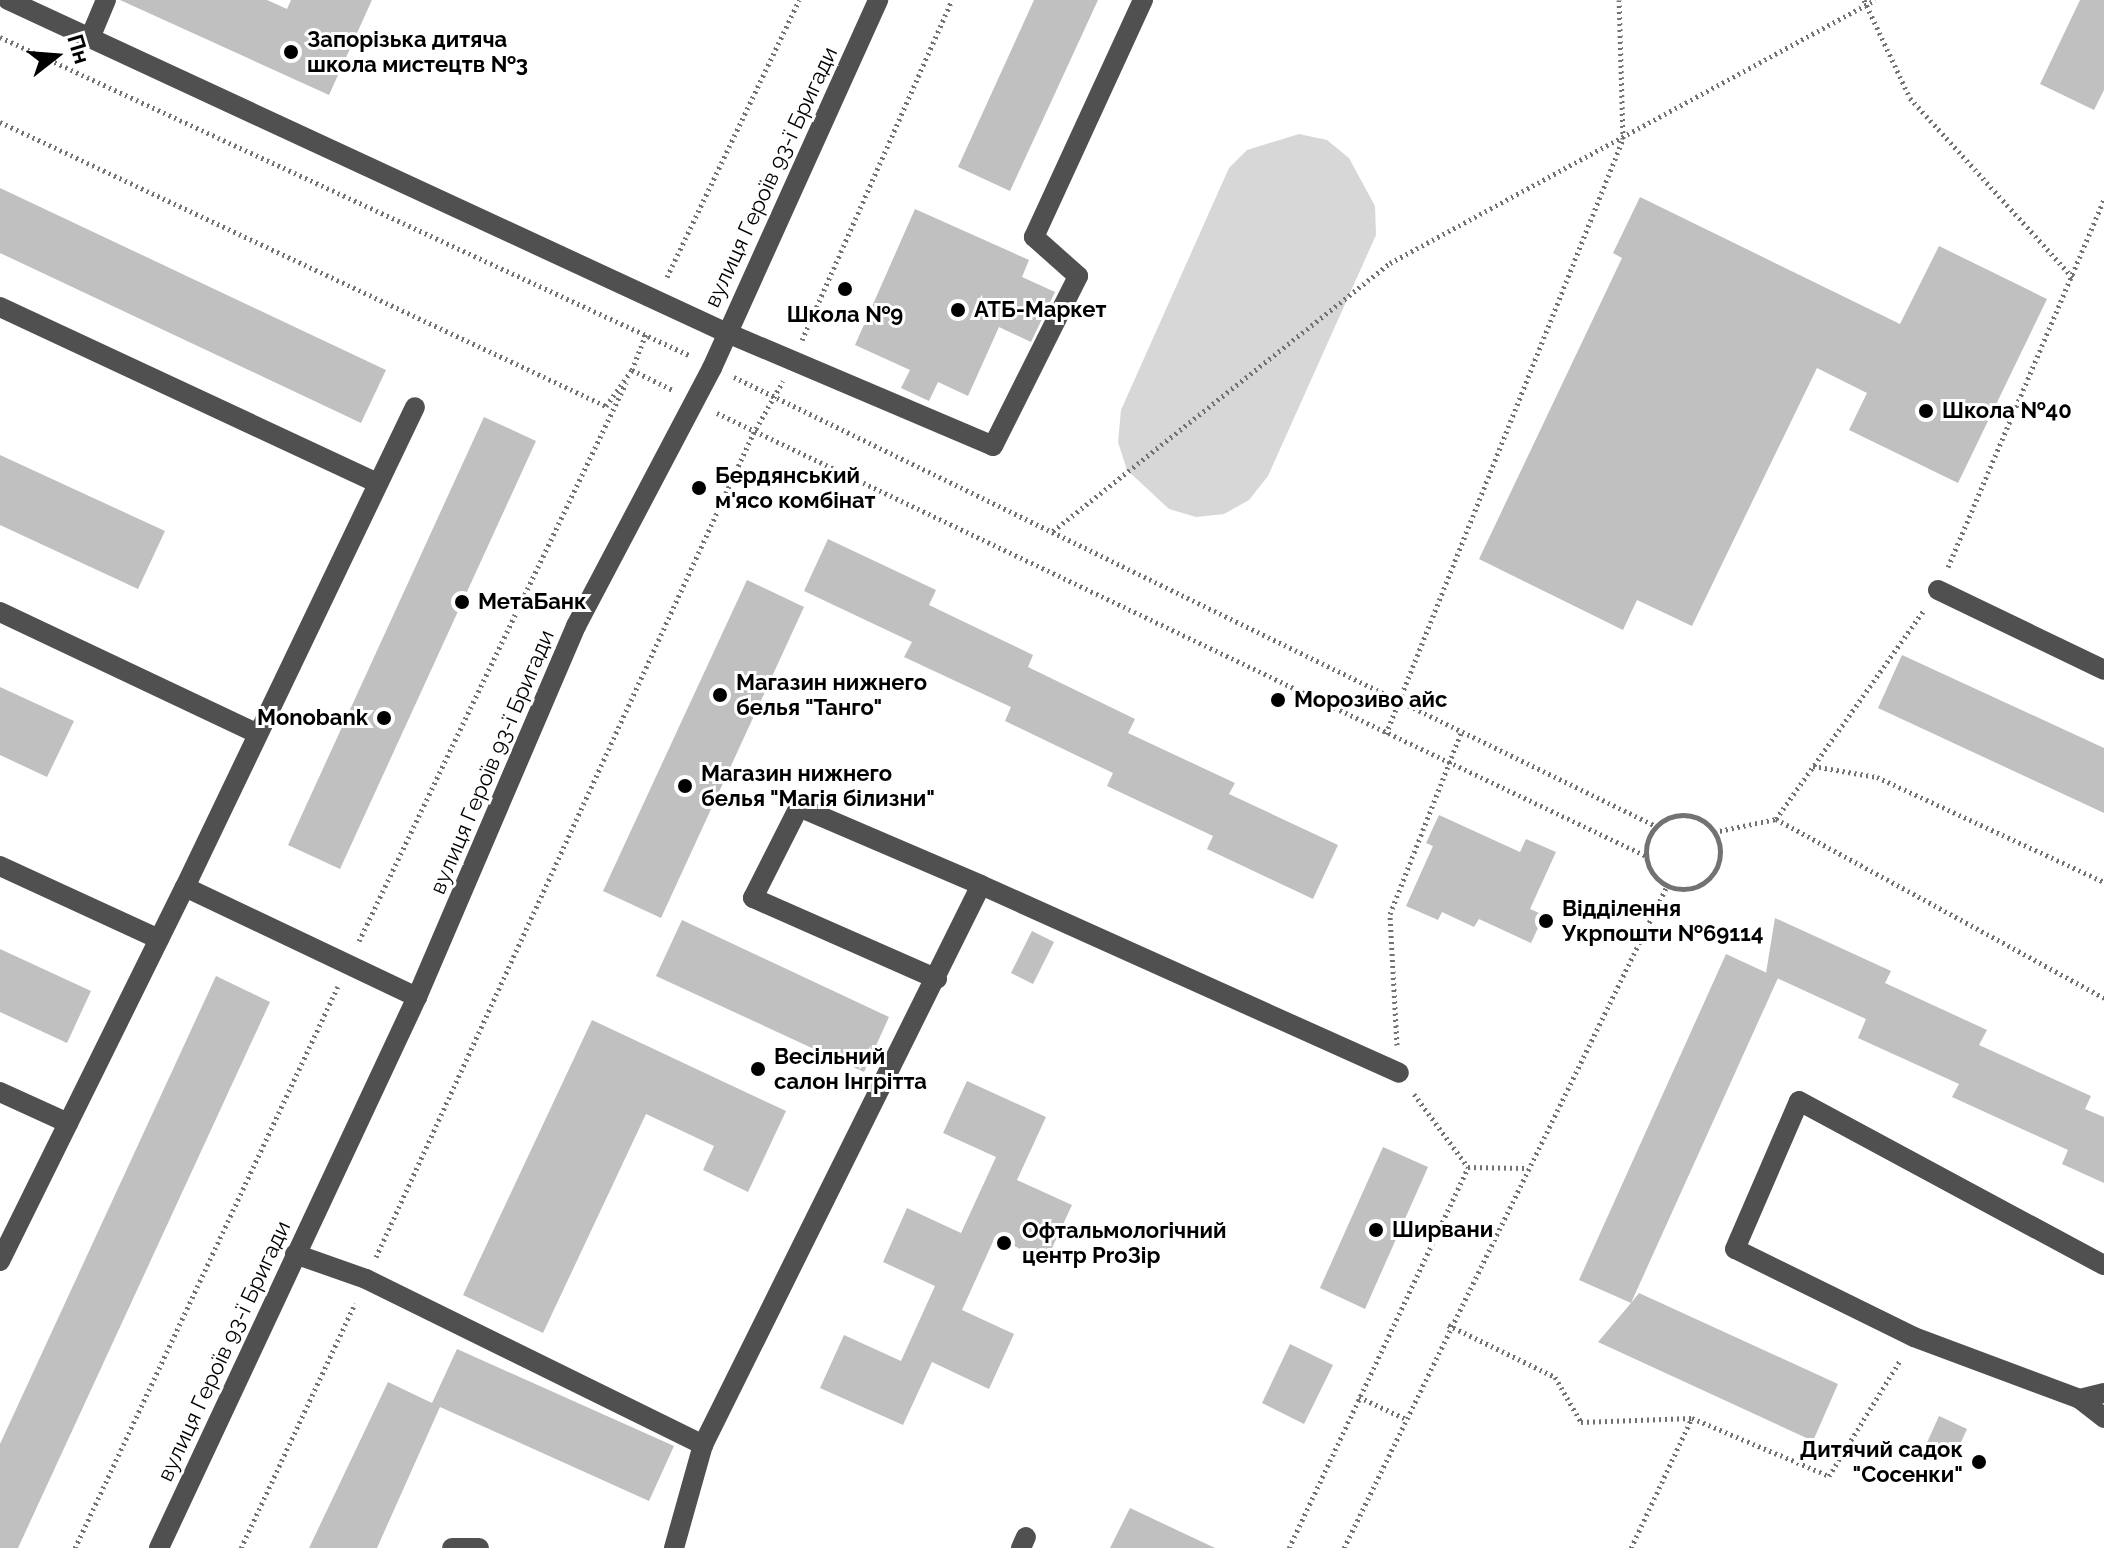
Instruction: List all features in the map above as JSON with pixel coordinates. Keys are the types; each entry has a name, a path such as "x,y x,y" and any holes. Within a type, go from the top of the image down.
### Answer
{"street":[{"path":"8,0 658,297 725,332 993,446 1078,276 1034,237 1143,0"},
{"path":"90,38 106,0"},
{"name":"вулиця Героїв 93-ї Бригади","path":"159,1548 417,997 564,652 712,368 725,332 878,0"},
{"path":"0,307 378,483"},
{"path":"0,1261 185,887 415,407"},
{"path":"1938,590 2104,670"},
{"path":"0,612 258,734"},
{"path":"937,979 753,898 799,807 981,885 1399,1073"},
{"path":"0,866 159,939"},
{"path":"674,1548 703,1445 981,885"},
{"path":"185,887 349,962 417,997"},
{"path":"0,1092 68,1123"},
{"path":"2104,1265 1799,1101 1735,1249 1914,1337 2080,1399 2104,1418"},
{"path":"295,1254 366,1279 703,1445"},
{"path":"2080,1399 2104,1393"},
{"path":"452,1548 479,1548"}],"path":[{"path":"75,1548 349,962 632,370 658,297 799,0"},
{"path":"241,1548 753,434 793,360 952,0"},
{"path":"1386,734 1394,700 1623,139 1619,0"},
{"path":"1053,531 1390,263 1623,139 1865,2 1875,0"},
{"path":"1865,2 1910,98 2073,278"},
{"path":"0,37 647,332 712,368 776,395 1656,826 1687,815 1714,832 1720,855 1711,877 1691,888 1667,886"},
{"path":"0,122 606,406 632,370"},
{"path":"1776,819 1938,590 2104,200"},
{"path":"632,370 695,400 753,434 1646,856 1667,886"},
{"path":"1461,733 1390,914 1399,1073 1468,1167"},
{"path":"1813,766 1877,777 2104,882"},
{"path":"1714,832 1776,819 2104,998"},
{"path":"1646,856 1656,826"},
{"path":"1344,1548 1448,1325 1667,886"},
{"path":"1468,1167 1525,1168"},
{"path":"1289,1548 1468,1167"},
{"path":"1448,1325 1555,1377 1581,1422 1692,1418 1829,1476 1914,1337"},
{"path":"1359,1397 1404,1418"},
{"path":"1631,1548 1692,1418"}],"shaded area":[{"path":"1299,134 1327,140 1349,158 1375,206 1376,235 1268,476 1249,500 1224,514 1196,517 1169,509 1127,470 1118,442 1121,410 1229,168 1247,150"}],"building":[{"name":"Запорізька дитяча школа мистецтв №3","path":"120,0 267,0 287,9 291,0 372,0 329,95"},
{"path":"1034,0 1098,0 1010,191 958,167"},
{"path":"2080,0 2104,0 2104,90 2094,110 2040,84"},
{"path":"0,188 386,370 361,423 0,253"},
{"name":"Школа №40","path":"1640,197 1900,324 1939,246 2047,299 1958,483 1849,430 1867,393 1817,368 1692,626 1637,600 1623,630 1479,559 1622,258 1613,253"},
{"name":"АТБ-Маркет","path":"915,209 1029,260 1022,277 1055,292 1031,342 999,327 968,396 938,382 929,401 901,388 910,370 855,345"},
{"path":"484,417 536,441 340,869 288,845"},
{"path":"0,455 165,531 138,589 0,525"},
{"path":"828,539 936,590 929,605 1033,655 1028,667 1135,719 1128,733 1235,783 1229,794 1338,845 1313,899 1207,849 1213,836 1107,786 1113,773 1005,721 1011,707 904,657 912,642 804,591"},
{"path":"747,580 804,607 661,918 603,891"},
{"path":"1902,655 2104,748 2104,813 1878,708"},
{"path":"0,687 74,721 47,777 0,755"},
{"path":"1439,815 1520,852 1526,839 1556,852 1530,909 1544,915 1531,943 1479,919 1474,927 1442,912 1438,920 1406,906 1433,846 1426,843"},
{"path":"1775,918 1891,971 1885,983 1987,1030 1979,1045 2091,1096 2085,1109 2104,1117 2104,1183 2062,1164 2068,1150 1952,1097 1959,1084 1858,1038 1866,1019 1766,973"},
{"path":"682,920 889,1017 864,1072 656,976"},
{"path":"1032,931 1054,942 1033,984 1011,973"},
{"path":"0,949 91,991 67,1043 0,1012"},
{"path":"1726,954 1778,978 1631,1303 1579,1280"},
{"path":"216,976 270,1002 18,1548 0,1548 0,1444"},
{"path":"592,1020 786,1111 748,1192 703,1170 714,1146 646,1114 543,1333 463,1295"},
{"path":"967,1081 1046,1117 1017,1180 1072,1205 1046,1261 995,1237 962,1310 1014,1334 989,1389 932,1362 903,1425 820,1388 844,1335 901,1361 935,1286 883,1262 907,1208 961,1233 996,1157 943,1133"},
{"path":"1383,1147 1428,1167 1365,1309 1320,1288"},
{"path":"1639,1293 1838,1384 1813,1441 1598,1342"},
{"path":"1290,1344 1333,1365 1304,1424 1262,1403"},
{"path":"457,1349 674,1446 649,1501 440,1407 377,1548 309,1548 388,1382 432,1403"},
{"path":"1939,1416 1967,1429 1953,1460 1925,1447"},
{"path":"1130,1508 1215,1548 1110,1548"}],"place":[{"name":"Запорізька дитяча школа мистецтв №3","path":"291,52"},
{"name":"Школа №9","path":"845,289"},
{"name":"АТБ-Маркет","path":"958,310"},
{"name":"Школа №40","path":"1926,411"},
{"name":"Бердянський м'ясо комбінат","path":"699,488"},
{"name":"МетаБанк","path":"462,602"},
{"name":"Магазин нижнего белья \"Танго\"","path":"720,695"},
{"name":"Морозиво айс","path":"1278,700"},
{"name":"Monobank","path":"384,718"},
{"name":"Магазин нижнего белья \"Магія білизни\"","path":"685,786"},
{"name":"Відділення Укрпошти №69114","path":"1546,921"},
{"name":"Весільний салон Інгрітта","path":"758,1069"},
{"name":"Ширвани","path":"1376,1230"},
{"name":"Офтальмологічний центр ProЗір","path":"1004,1243"},
{"name":"Дитячий садок \"Сосенки\"","path":"1979,1462"}]}
